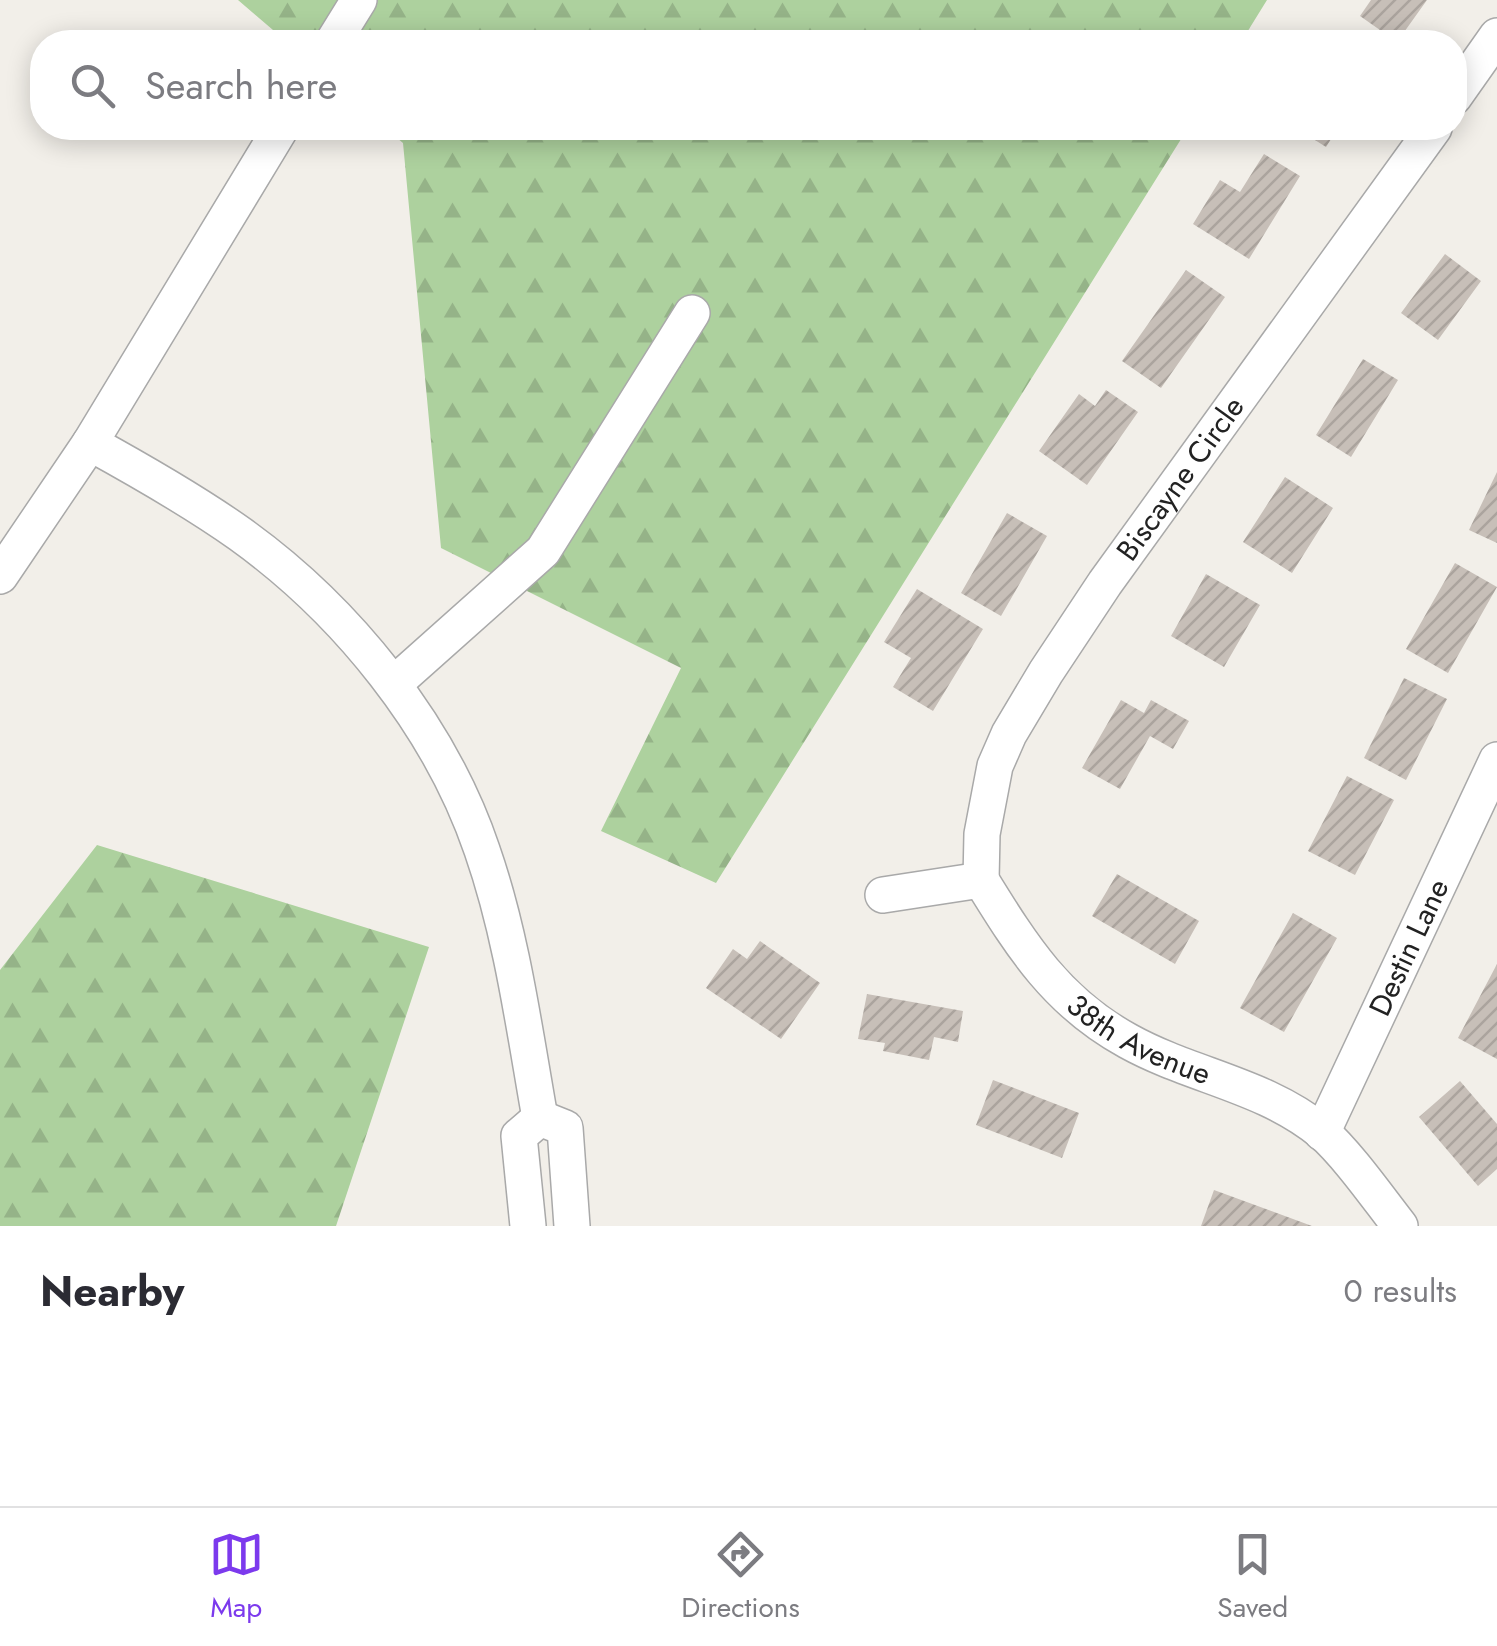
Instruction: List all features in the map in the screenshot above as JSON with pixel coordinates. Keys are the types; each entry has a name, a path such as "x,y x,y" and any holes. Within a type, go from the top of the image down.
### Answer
{"street":[{"path":"340,30 358,0"},
{"path":"1467,79 1497,36"},
{"path":"0,576 90,443 274,140"},
{"name":"Biscayne Circle","path":"981,880 982,834 995,766 1009,734 1061,648 1425,140"},
{"path":"396,684 542,551 692,313"},
{"path":"90,443 241,535 312,595 396,684 449,771 482,848 509,942 540,1118"},
{"name":"Destin Lane","path":"1322,1132 1497,760"},
{"path":"883,895 981,880"},
{"name":"38th Avenue","path":"981,880 1024,949 1070,1002 1129,1042 1263,1096 1322,1132 1400,1226"},
{"path":"528,1226 519,1136 540,1118"},
{"path":"540,1118 564,1128 572,1226"}],"green space":[{"path":"238,0 1267,0 1248,30 273,30"},
{"path":"399,140 1180,140 716,883 601,831 681,668 441,548 403,143"},
{"path":"97,845 429,947 336,1226 0,1226 0,970"}],"building":[{"path":"1371,0 1427,0 1406,30 1380,30 1360,16"},
{"path":"1264,154 1300,176 1249,259 1193,224 1220,180 1240,192"},
{"path":"1445,254 1481,281 1438,340 1401,313"},
{"path":"1186,270 1225,297 1161,388 1122,361"},
{"path":"1363,359 1398,380 1351,457 1316,435"},
{"path":"1106,390 1138,412 1087,485 1039,451 1079,394 1095,406"},
{"path":"1497,472 1497,543 1469,530"},
{"path":"1285,477 1333,508 1292,573 1243,542"},
{"path":"1007,513 1047,536 1001,616 961,593"},
{"path":"1455,563 1497,587 1448,673 1406,649"},
{"path":"1206,574 1260,605 1224,667 1171,636"},
{"path":"917,589 983,629 933,711 893,687 911,658 884,642"},
{"path":"1404,678 1447,699 1406,780 1364,758"},
{"path":"1121,700 1144,713 1151,700 1189,721 1173,749 1150,736 1120,789 1082,768"},
{"path":"1347,776 1394,800 1355,875 1308,851"},
{"path":"1117,874 1199,921 1175,964 1092,916"},
{"path":"1293,913 1337,938 1284,1032 1240,1008"},
{"path":"760,941 820,983 781,1039 706,988 733,949 747,959"},
{"path":"1497,964 1497,1059 1458,1038"},
{"path":"867,994 963,1011 958,1042 934,1037 929,1060 883,1051 885,1043 858,1039"},
{"path":"993,1080 1079,1113 1062,1158 976,1125"},
{"path":"1460,1081 1497,1124 1497,1169 1478,1186 1419,1117"},
{"path":"1214,1190 1312,1226 1201,1226"}]}
